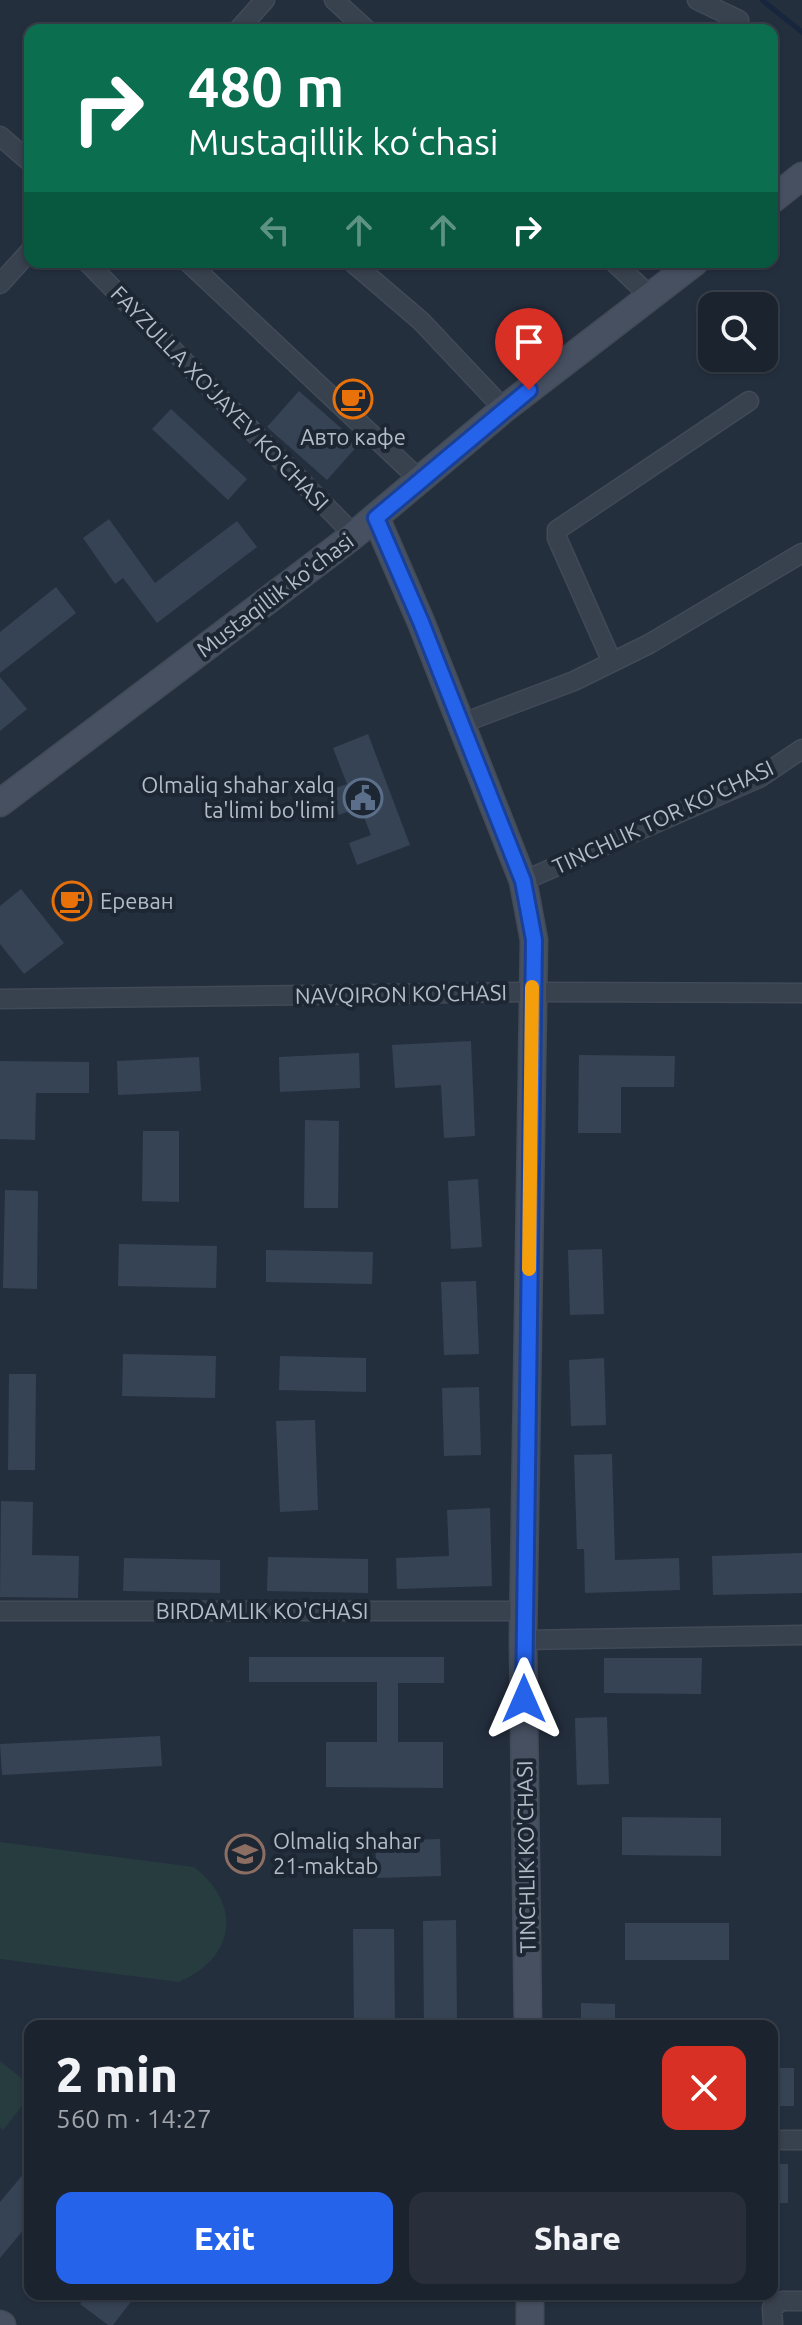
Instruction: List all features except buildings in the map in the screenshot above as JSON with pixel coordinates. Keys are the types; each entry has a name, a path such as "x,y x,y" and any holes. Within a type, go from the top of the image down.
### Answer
{"main road":[{"path":"778,195 802,176"},
{"name":"Mustaqillik koʻchasi","path":"0,803 376,518 504,409 687,268"},
{"name":"TINCHLIK KO'CHASI","path":"376,518 421,622 523,881 534,940 523,1640 528,2020"},
{"path":"530,2300 530,2325"}],"street":[{"path":"243,24 265,0"},
{"path":"334,0 360,24"},
{"path":"697,0 739,20"},
{"path":"0,136 24,157"},
{"path":"0,284 24,258"},
{"name":"FAYZULLA XO‘JAYEV KO'CHASI","path":"93,268 354,535"},
{"path":"194,268 420,480"},
{"path":"359,268 421,321 504,409"},
{"path":"620,268 651,297"},
{"path":"612,662 557,538 557,530 749,401"},
{"path":"460,724 574,681 649,644 802,553"},
{"name":"TINCHLIK TOR KO'CHASI","path":"523,881 759,778 802,749"},
{"name":"NAVQIRON KO'CHASI","path":"0,999 532,992 802,993"},
{"name":"BIRDAMLIK KO'CHASI","path":"0,1611 524,1611"},
{"path":"523,1640 802,1635"},
{"path":"778,2140 802,2140"},
{"path":"773,2325 772,2308 782,2301 802,2301"}],"green space":[{"path":"0,1842 194,1867 210,1882 226,1914 226,1930 221,1945 198,1972 179,1982 0,1959"},
{"path":"0,2061 24,2080 24,2104 3,2130 0,2127"}],"waterway":[{"path":"762,0 802,32"}],"slow traffic":[{"path":"529,1269 532,987"}],"place":[{"name":"Авто кафе","path":"353,399"},
{"name":"Olmaliq shahar xalq ta'limi bo'limi","path":"363,798"},
{"name":"Ереван","path":"72,901"},
{"name":"Olmaliq shahar 21-maktab","path":"245,1854"}],"route":[{"path":"524,1699 534,940 523,881 421,622 376,518 529,390"}]}
